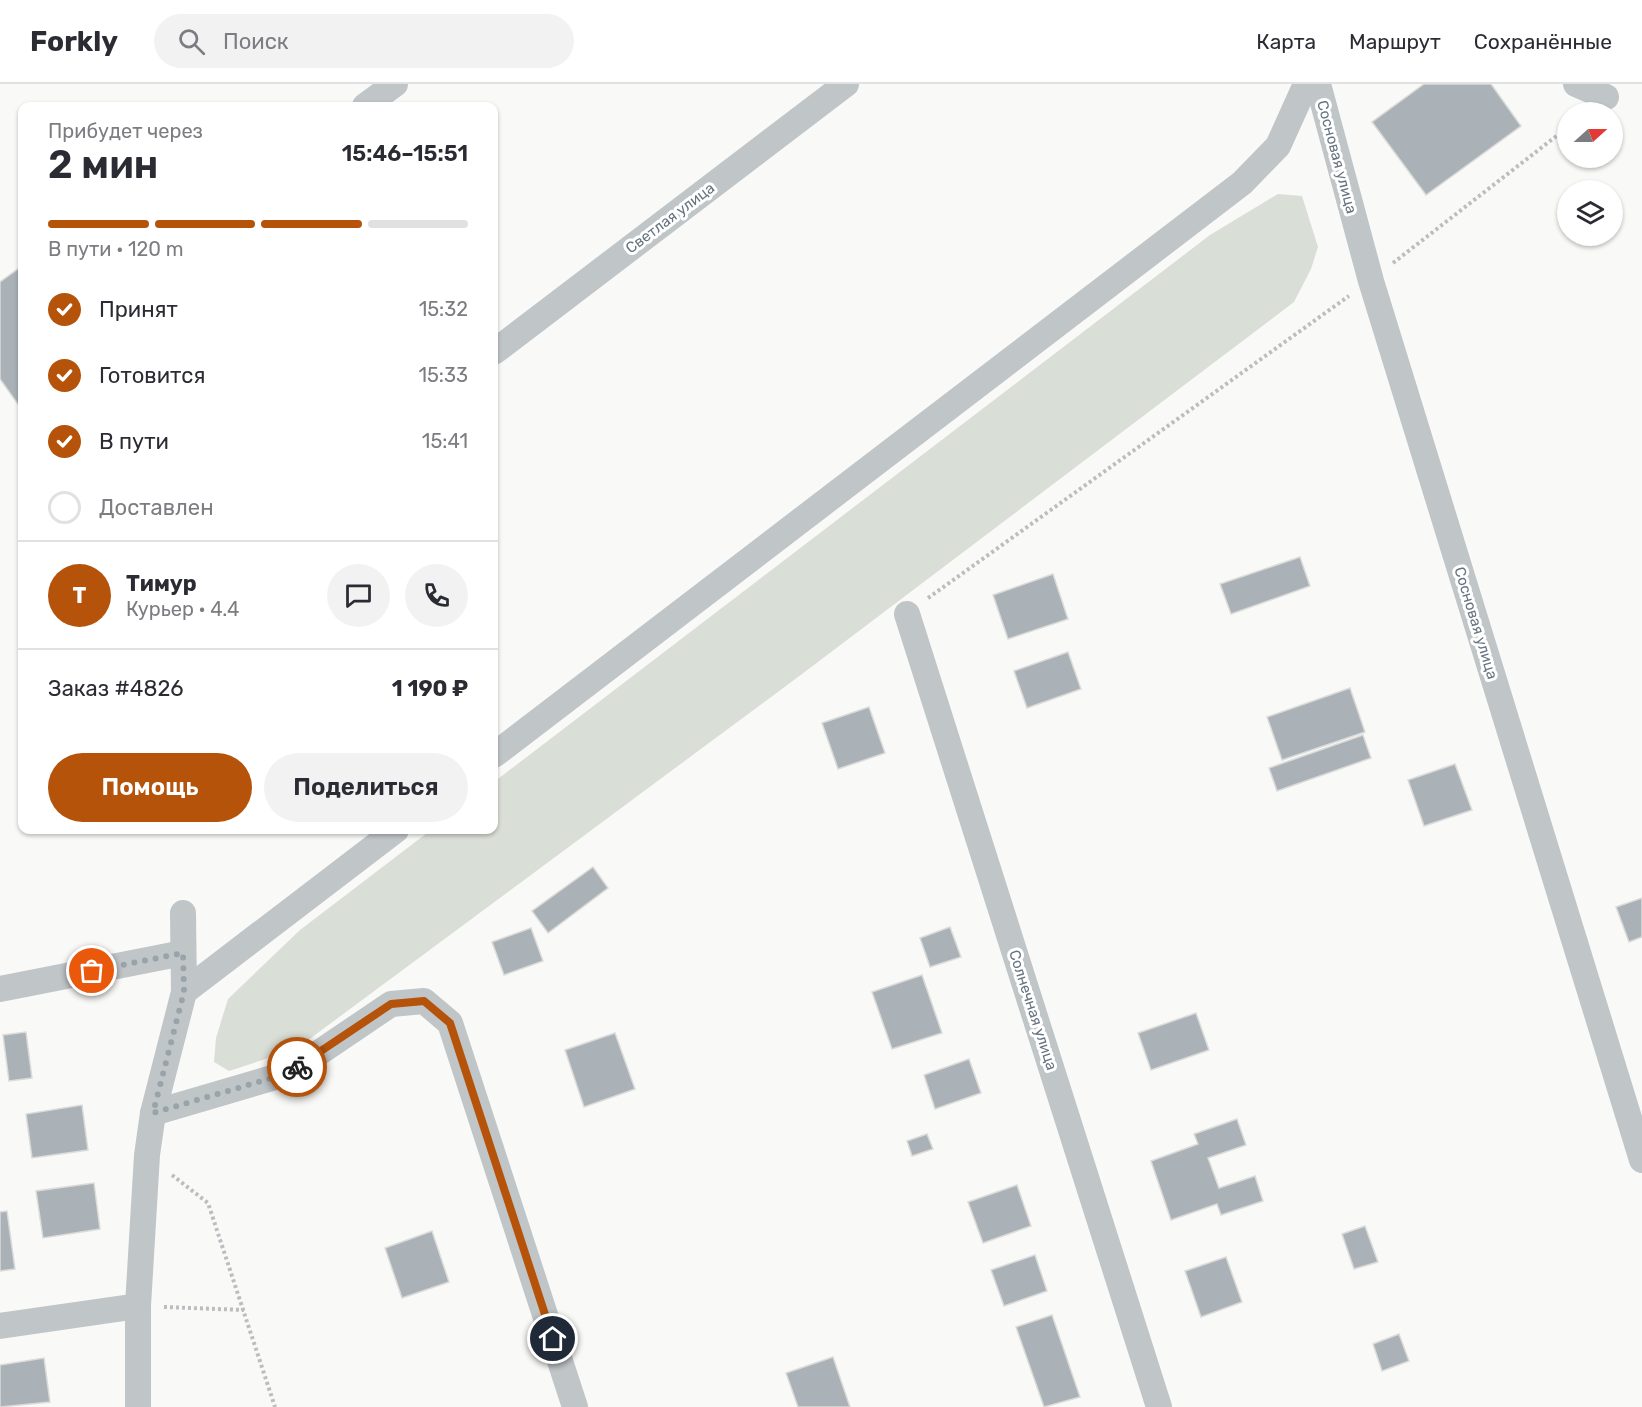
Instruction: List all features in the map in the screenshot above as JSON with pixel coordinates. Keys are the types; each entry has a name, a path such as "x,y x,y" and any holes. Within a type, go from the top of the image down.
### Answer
{"street":[{"path":"370,102 395,84"},
{"name":"Светлая улица","path":"498,349 846,84"},
{"path":"498,752 1242,183 1278,146 1306,84"},
{"name":"Сосновая улица","path":"1318,84 1371,280 1642,1160"},
{"path":"1576,84 1606,97"},
{"name":"Солнечная улица","path":"907,614 1159,1407"},
{"path":"184,992 391,834"},
{"path":"138,1407 138,1306 147,1155 153,1113 184,992 183,913"},
{"path":"0,988 183,953"},
{"path":"153,1113 289,1073 391,1004 424,1001 450,1023 575,1407"},
{"path":"0,1326 138,1306"}],"path":[{"path":"907,614 1371,280 1557,136"},
{"path":"147,1155 208,1203 275,1407"},
{"path":"138,1306 244,1310"}],"shaded area":[{"path":"1278,194 1302,196 1318,247 1311,269 1294,302 802,674 296,1049 229,1071 214,1062 216,1038 228,999 300,930 426,834 498,834 498,779 1210,235"}],"building":[{"path":"1424,84 1491,84 1521,126 1426,195 1372,122"},
{"path":"18,269 18,404 0,379 0,282"},
{"path":"1300,557 1310,586 1231,614 1220,584"},
{"path":"1053,574 1068,619 1008,639 993,595"},
{"path":"1068,652 1081,689 1027,708 1014,671"},
{"path":"1350,688 1365,732 1282,760 1267,717"},
{"path":"869,707 885,753 838,769 822,723"},
{"path":"1363,735 1371,758 1277,791 1269,768"},
{"path":"1455,764 1472,810 1424,826 1408,780"},
{"path":"593,867 608,888 548,933 532,911"},
{"path":"1642,898 1642,937 1629,942 1616,907"},
{"path":"950,927 961,957 930,967 920,938"},
{"path":"531,928 543,961 504,975 492,942"},
{"path":"922,975 942,1033 892,1049 872,992"},
{"path":"1196,1013 1209,1050 1151,1070 1138,1033"},
{"path":"26,1032 32,1078 9,1081 3,1035"},
{"path":"615,1033 635,1089 584,1107 565,1050"},
{"path":"969,1059 981,1093 935,1109 924,1075"},
{"path":"82,1105 88,1150 32,1158 26,1114"},
{"path":"1237,1119 1246,1145 1208,1158 1219,1188 1255,1176 1263,1201 1221,1215 1217,1204 1171,1220 1151,1161 1198,1144 1194,1134"},
{"path":"927,1134 933,1149 912,1156 907,1141"},
{"path":"94,1183 100,1229 43,1238 36,1191"},
{"path":"1017,1185 1031,1226 983,1243 968,1202"},
{"path":"7,1211 15,1269 0,1271 0,1212"},
{"path":"1365,1226 1378,1262 1354,1269 1342,1234"},
{"path":"432,1231 449,1282 402,1298 385,1248"},
{"path":"1035,1255 1047,1291 1004,1306 991,1270"},
{"path":"1226,1257 1242,1302 1201,1317 1185,1271"},
{"path":"1052,1315 1080,1397 1044,1407 1016,1327"},
{"path":"1399,1334 1409,1361 1382,1371 1373,1344"},
{"path":"833,1357 850,1407 798,1407 786,1373"},
{"path":"44,1358 50,1402 0,1407 0,1365"}],"way so far":[{"path":"92,971 183,953 184,992 153,1113 289,1073 297,1067"}],"route":[{"path":"297,1067 391,1004 424,1001 450,1023 553,1339"}]}
